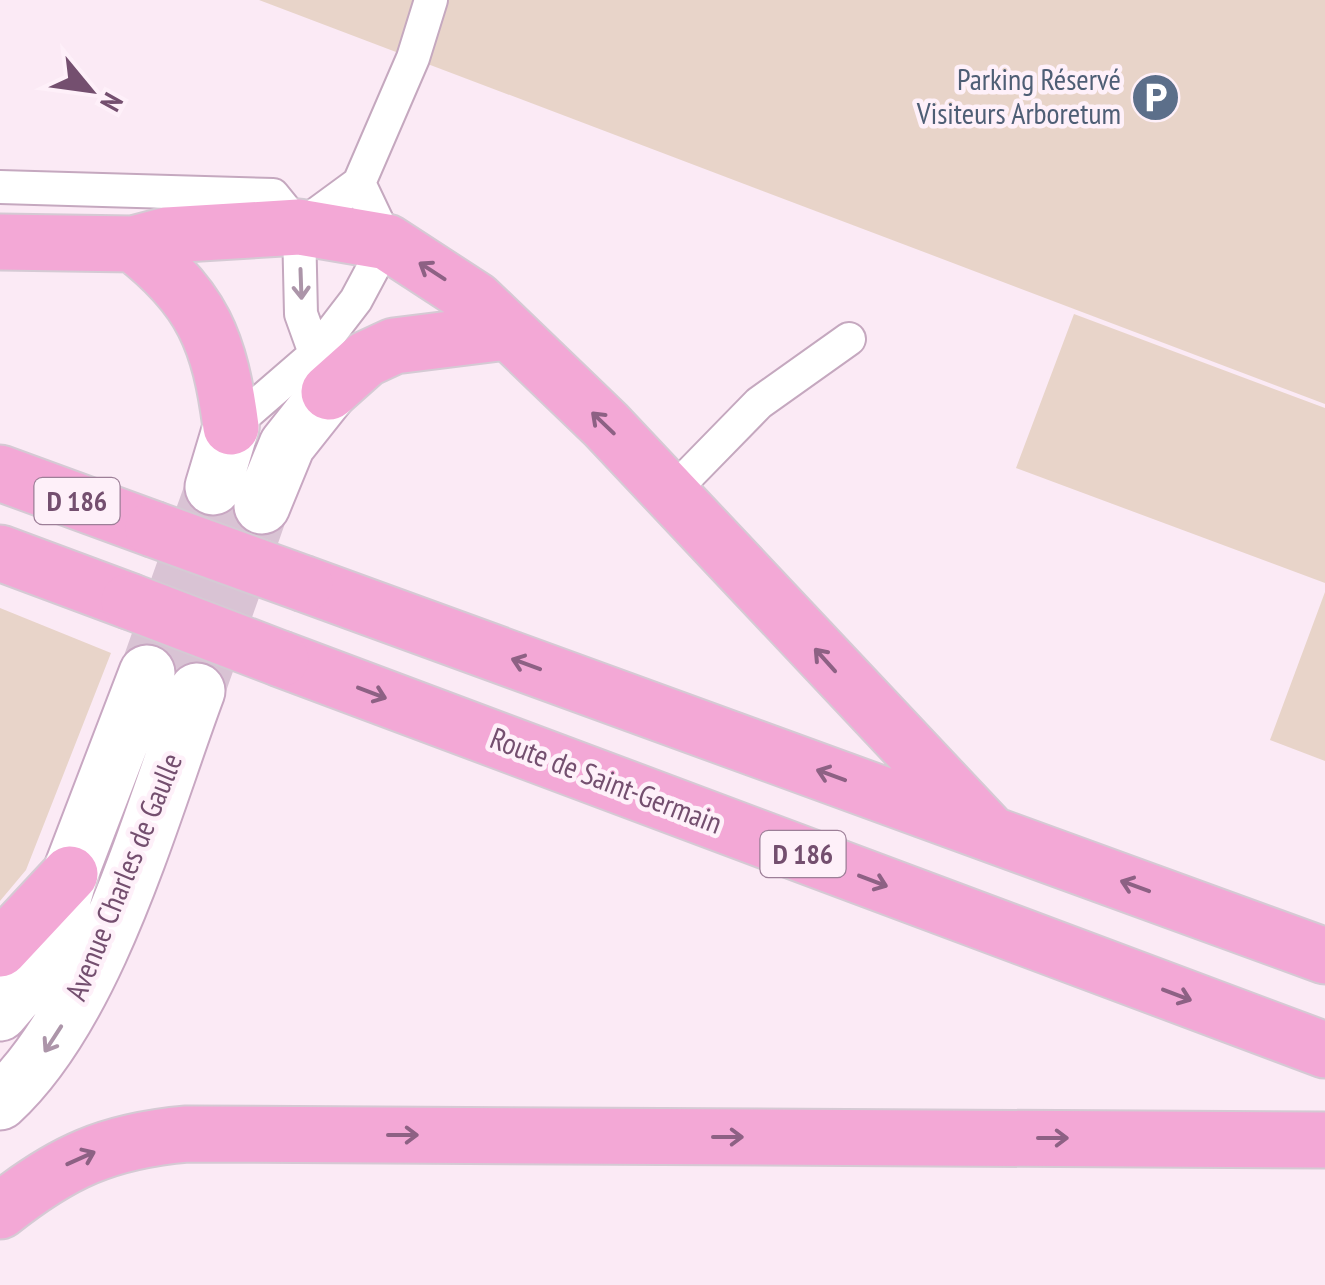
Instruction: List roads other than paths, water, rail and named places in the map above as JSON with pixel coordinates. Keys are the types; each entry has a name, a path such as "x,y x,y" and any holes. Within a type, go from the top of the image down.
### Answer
{"main road":[{"path":"0,242 133,244 167,235 299,226 387,242 476,300 672,492 905,748 989,832"},
{"path":"133,244 165,269 198,313 222,363 231,427 213,487"},
{"path":"262,506 321,374 394,346 507,332"},
{"name":"D 186","path":"0,474 1325,956"},
{"name":"Route de Saint-Germain","path":"0,553 1325,1050"},
{"path":"0,1012 46,959 70,874 147,673"},
{"name":"Avenue Charles de Gaulle","path":"0,1102 31,1073 67,1018 96,958 197,691"},
{"path":"0,948 70,874"},
{"path":"0,1211 56,1169 96,1151 139,1138 186,1134 1325,1140"}],"lane":[{"path":"299,226 360,183 414,58 431,0"},
{"path":"231,427 321,374 387,242 360,183"},
{"path":"0,187 226,190 272,195 299,226 302,314 321,374"},
{"path":"672,492 758,403 848,339"}],"tunnel":[{"path":"147,673 213,487"},
{"path":"197,691 262,506"}],"place":[{"name":"Parking Réservé Visiteurs Arboretum","path":"1156,97"}]}
